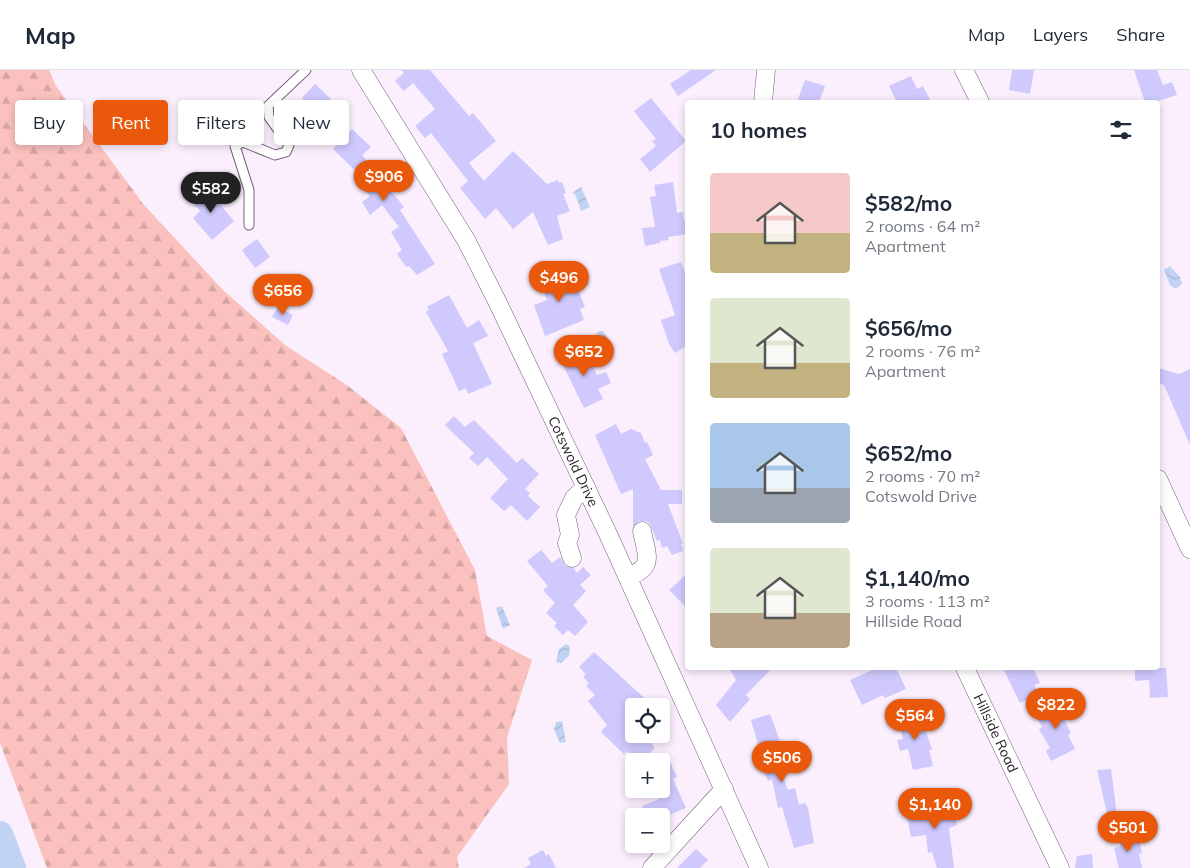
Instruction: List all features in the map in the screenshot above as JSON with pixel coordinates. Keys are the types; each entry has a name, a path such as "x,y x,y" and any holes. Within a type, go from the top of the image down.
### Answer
{"street":[{"name":"Cotswold Drive","path":"361,70 466,240 586,487 759,868"},
{"path":"763,100 766,70"},
{"path":"964,70 979,100"},
{"path":"1160,483 1190,549"},
{"path":"572,558 567,542 570,534 566,515 574,498 586,487"},
{"path":"627,576 638,573 645,566 649,558 642,531"},
{"name":"Hillside Road","path":"966,670 1060,868"},
{"path":"652,868 724,789"}],"lane":[{"path":"249,225 248,190 235,146 243,142 275,155 286,152 289,145 269,117 268,106 306,70"}],"green space":[{"path":"0,70 49,70 56,86 66,100 15,100 15,145 83,145 83,123 93,136 93,145 100,145 144,205 222,289 285,345 348,386 401,428 475,570 487,636 532,660 507,737 509,784 457,857 459,868 47,868 0,743"}],"water":[{"path":"581,187 590,207 581,211 575,194 572,193"},
{"path":"580,264 589,284 581,288 576,284 573,267"},
{"path":"1170,266 1180,277 1182,284 1176,289 1170,285 1164,270"},
{"path":"599,331 603,331 609,340 607,349 600,355 595,351 598,344 596,334"},
{"path":"502,606 510,625 503,629 496,608"},
{"path":"566,644 570,647 569,656 561,663 556,662 559,649"},
{"path":"562,721 566,742 560,743 554,729 556,722"}],"building":[{"path":"402,70 430,70 469,116 473,113 496,141 469,163 484,181 513,151 547,184 558,180 559,183 562,182 566,193 563,194 570,211 557,216 563,239 548,245 533,212 513,229 496,208 485,219 460,188 468,181 431,133 425,138 415,126 435,109 413,83 404,91 395,81 404,73"},
{"path":"691,70 716,70 678,96 670,84"},
{"path":"1012,70 1034,70 1030,94 1009,90"},
{"path":"1134,70 1157,70 1163,85 1172,82 1177,95 1160,100 1144,100"},
{"path":"911,76 917,89 923,86 930,100 896,100 889,86"},
{"path":"805,80 825,86 820,100 798,100"},
{"path":"315,84 332,100 304,100 302,98"},
{"path":"651,98 685,140 685,142 650,172 640,159 656,146 652,141 656,139 634,111"},
{"path":"352,129 371,147 362,155 404,207 400,210 435,264 417,275 409,266 406,267 397,254 402,250 391,232 399,227 382,205 370,215 362,202 370,196 356,179 360,175 333,149 337,145 349,145 349,132"},
{"path":"673,182 677,213 683,212 685,234 668,237 669,240 645,246 642,228 655,227 650,197 656,196 654,185"},
{"path":"205,186 234,221 212,240 193,218 200,211 190,199"},
{"path":"257,239 270,257 255,268 242,250"},
{"path":"681,262 685,272 685,347 675,353 669,344 661,320 675,315 659,269"},
{"path":"560,264 569,290 578,289 585,307 580,309 584,320 545,336 534,305 547,300 540,282 546,280 543,271"},
{"path":"449,295 467,328 479,320 488,336 473,343 492,384 468,394 466,388 459,391 442,354 448,351 426,312 429,310 427,307"},
{"path":"278,307 293,315 288,325 272,317"},
{"path":"578,346 586,364 591,362 597,375 606,372 611,383 598,389 603,399 584,408 558,355"},
{"path":"1160,369 1179,374 1190,369 1190,445 1164,385 1160,384"},
{"path":"454,416 465,427 474,420 517,463 522,458 539,474 525,489 530,493 528,496 540,507 527,521 511,505 504,511 490,498 508,479 487,457 478,466 469,458 474,453 445,425"},
{"path":"616,424 621,434 631,429 641,433 653,455 645,459 661,490 682,490 682,504 668,504 683,544 681,544 683,551 672,555 667,546 662,548 660,540 657,541 650,524 646,521 639,521 633,527 633,489 621,494 595,435"},
{"path":"541,550 552,563 560,557 565,566 573,568 577,573 583,567 591,575 580,585 586,591 573,605 588,622 575,636 568,630 563,635 554,626 557,623 546,613 555,603 543,590 548,586 527,561"},
{"path":"685,576 685,606 669,590"},
{"path":"594,652 644,698 625,698 625,743 650,743 654,746 654,749 650,753 629,753 627,751 624,754 601,732 607,725 588,701 595,695 586,686 589,683 583,677 586,674 579,667"},
{"path":"1160,668 1166,668 1168,697 1150,698 1149,680 1135,681 1135,670 1160,670"},
{"path":"730,670 770,670 746,695 750,699 730,722 716,705 736,680"},
{"path":"872,670 897,670 906,689 885,698 883,695 862,705 850,680"},
{"path":"1004,670 1034,670 1040,683 1034,685 1038,694 1020,703"},
{"path":"1061,697 1067,710 1061,713 1071,733 1068,735 1075,749 1051,761 1046,751 1050,748 1039,729 1042,727 1038,719 1047,714 1043,706"},
{"path":"920,713 932,750 929,750 933,766 913,770 908,749 900,751 897,740 903,739 898,718"},
{"path":"770,714 781,744 779,745 781,751 773,753 788,790 795,788 799,805 805,803 808,808 814,843 794,848 782,807 778,808 772,779 768,781 761,766 764,765 751,720"},
{"path":"671,764 677,777 673,779 686,808 670,814 670,808 643,808 642,806 659,799 670,798"},
{"path":"1111,769 1118,824 1110,826 1097,770"},
{"path":"946,797 948,813 955,814 957,825 949,828 954,868 937,868 932,852 928,853 926,835 911,837 906,812 924,808 923,801"},
{"path":"1131,833 1133,843 1140,842 1142,853 1139,854 1142,868 1119,868 1114,848 1121,846 1118,836"},
{"path":"696,849 708,860 700,868 677,868"},
{"path":"543,850 546,856 549,854 556,868 524,868 531,864 528,858"},
{"path":"1092,854 1093,868 1075,868 1077,856"}],"waterway":[{"path":"0,834 13,868"}]}
